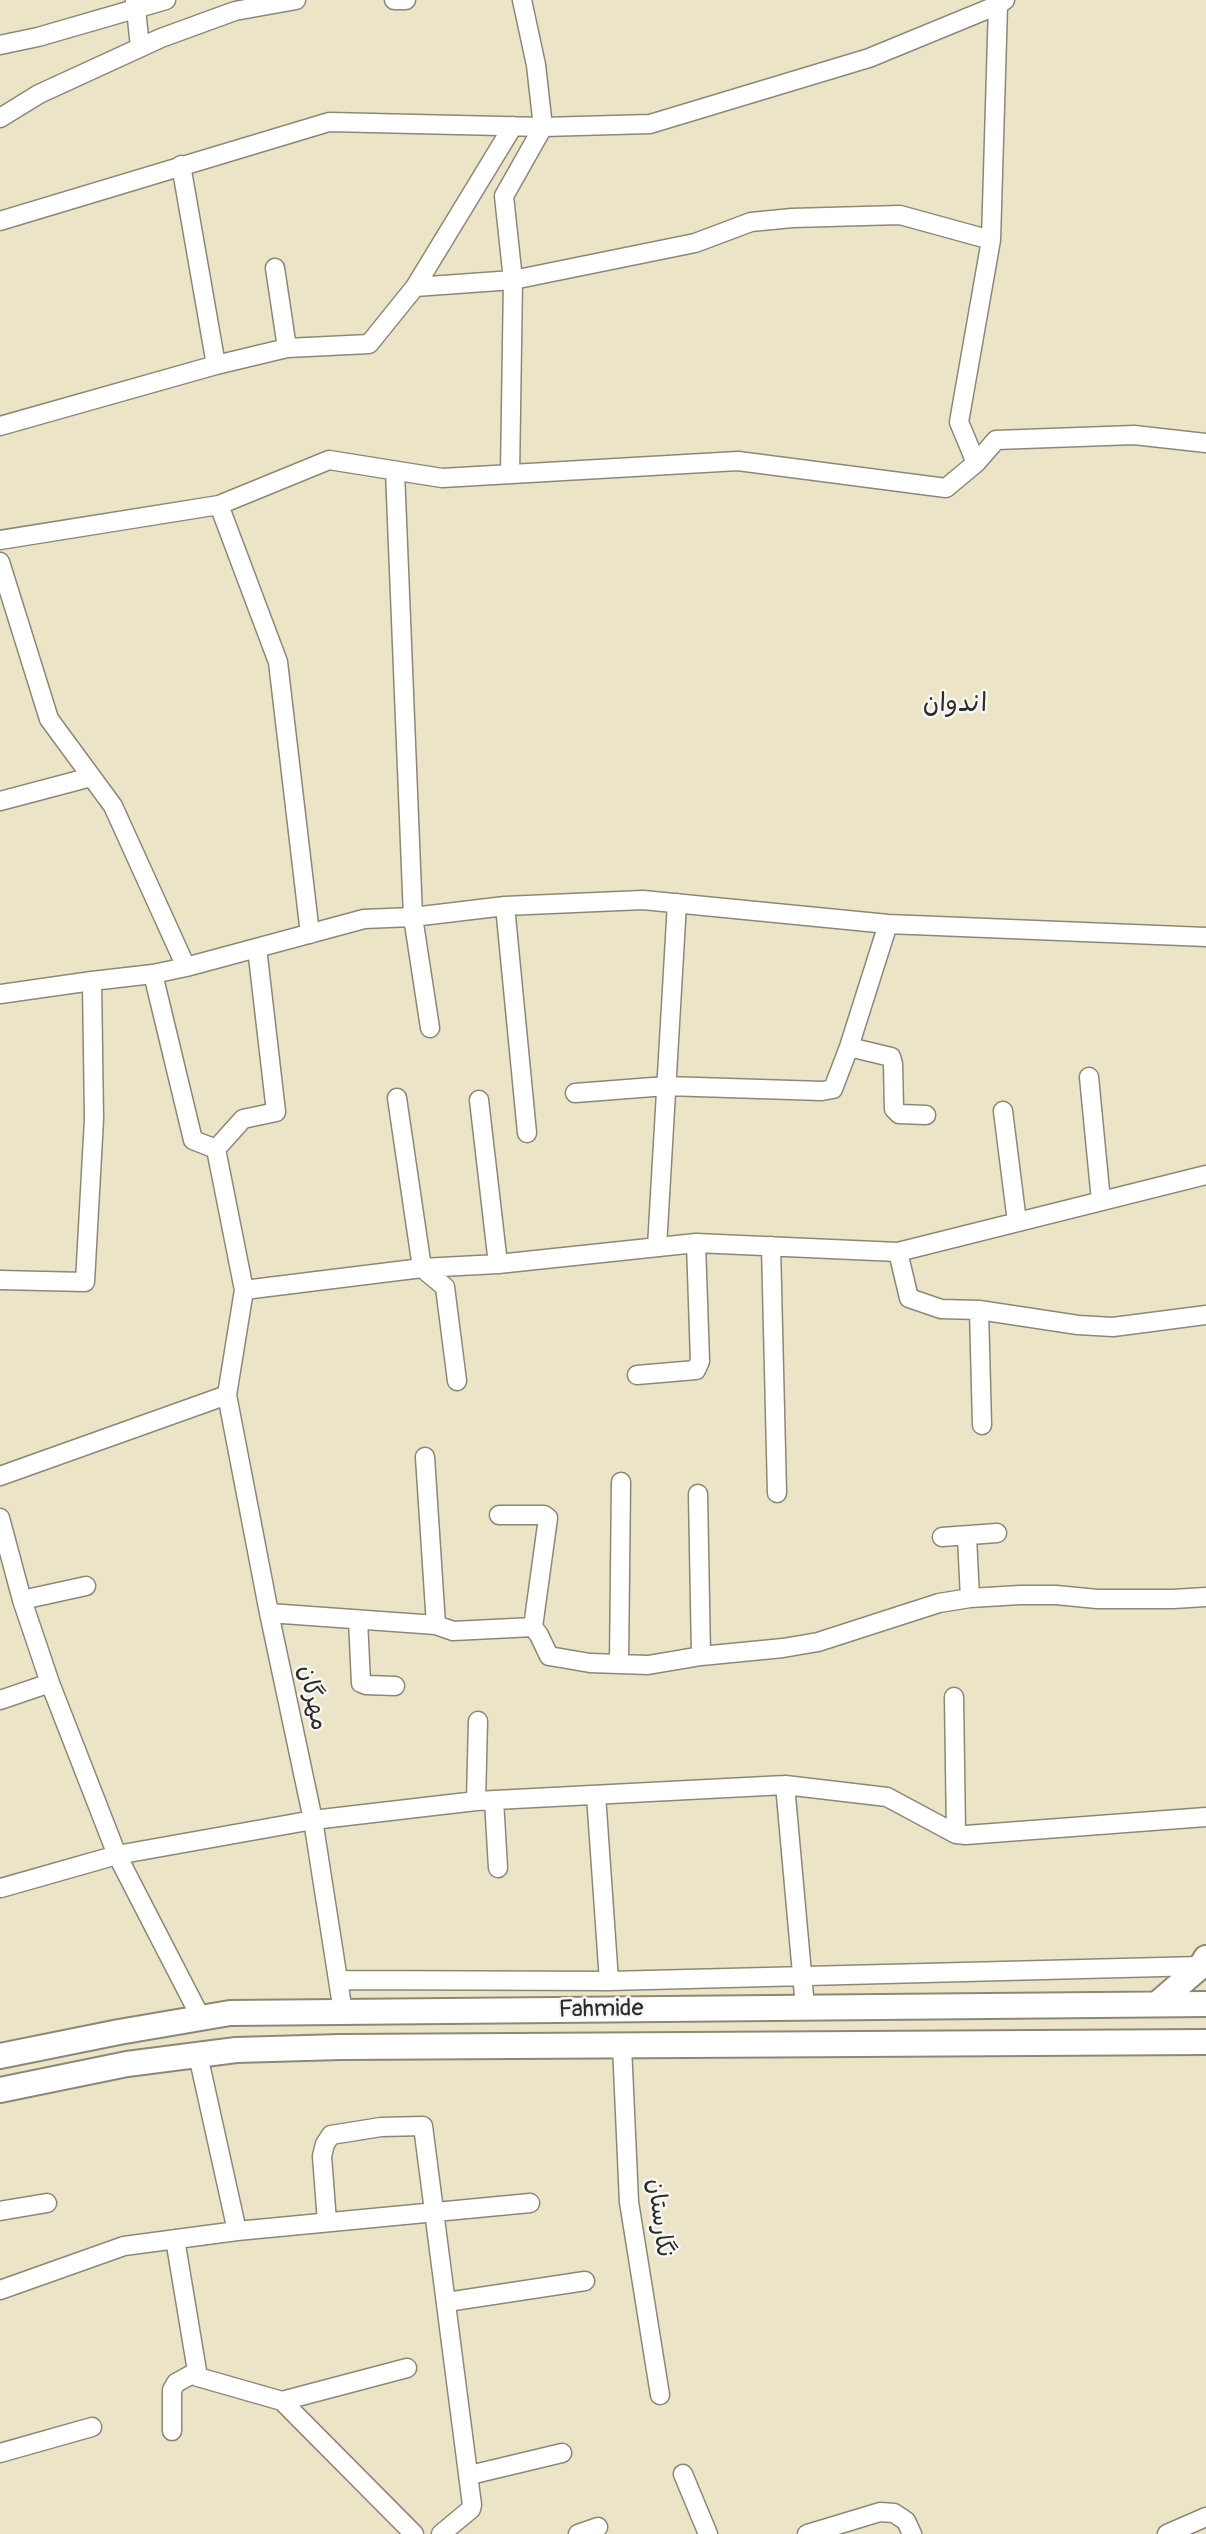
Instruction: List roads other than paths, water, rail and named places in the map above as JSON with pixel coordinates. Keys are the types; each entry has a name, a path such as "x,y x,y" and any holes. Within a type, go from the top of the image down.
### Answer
{"main road":[{"path":"1157,2004 1204,1962"},
{"name":"Fahmide","path":"0,2056 230,2013 1206,2004"},
{"path":"495,2011 504,2029 497,2047"},
{"path":"549,2011 541,2018 538,2029 542,2039 551,2046"},
{"name":"Fahmide","path":"0,2090 127,2064 236,2050 341,2047 1206,2042"}],"street":[{"path":"0,45 38,37 136,4 166,0"},
{"path":"0,118 39,94 140,47 235,11 296,0"},
{"path":"394,0 406,0"},
{"path":"510,474 513,280 504,196 543,127 536,65 522,0"},
{"path":"0,221 328,122 543,127 650,124 869,58 1002,3 991,240 960,422 976,463"},
{"path":"136,4 140,47"},
{"path":"0,426 216,365 287,348 369,344 415,287 513,126"},
{"path":"181,165 216,365"},
{"path":"415,287 513,280 695,243 751,222 778,219 900,215 991,240"},
{"path":"275,268 287,348"},
{"path":"0,540 219,505 329,460 442,478 738,461 946,488 976,463 996,440 1134,435 1206,443"},
{"path":"395,471 413,917 430,1028"},
{"path":"219,505 278,662 310,934"},
{"path":"0,562 48,719 113,806 186,967"},
{"path":"0,801 91,777"},
{"path":"0,994 153,974 364,919 413,917 505,906 643,900 888,924 1206,937"},
{"path":"657,1247 677,903"},
{"path":"505,906 527,1133"},
{"path":"575,1093 666,1086 822,1091 833,1089 888,924"},
{"path":"216,1149 243,1119 276,1112 257,948"},
{"path":"153,974 193,1140 216,1149"},
{"path":"0,1280 85,1282 94,1119 92,981"},
{"path":"849,1046 891,1057 894,1109 899,1114 926,1115"},
{"path":"1089,1077 1101,1201"},
{"path":"397,1098 422,1268 445,1287 457,1381"},
{"path":"479,1100 498,1264"},
{"path":"1003,1111 1017,1222"},
{"path":"0,1476 227,1395 244,1290 216,1149"},
{"path":"244,1290 422,1268 498,1264 696,1243 898,1252 1206,1175"},
{"path":"636,1375 696,1370 700,1362 696,1243"},
{"path":"771,1246 777,1493"},
{"path":"898,1252 909,1298 941,1308 979,1310 1113,1328 1206,1315"},
{"path":"979,1310 982,1425"},
{"name":"مهرگان","path":"227,1395 313,1820 343,2012"},
{"path":"425,1457 436,1625"},
{"path":"619,1663 621,1482"},
{"path":"698,1494 701,1656"},
{"path":"499,1515 544,1515 548,1518 533,1627 549,1656 590,1662 648,1665 701,1656 783,1648 818,1642 939,1603 970,1598 1056,1595 1097,1599 1173,1600 1206,1597"},
{"path":"0,1518 22,1600 50,1683 117,1855 201,2018"},
{"path":"942,1537 997,1533"},
{"path":"967,1537 970,1598"},
{"path":"22,1600 86,1586"},
{"path":"269,1613 436,1625 453,1631 533,1627"},
{"path":"358,1620 361,1683 395,1686"},
{"path":"0,1700 50,1683"},
{"path":"954,1697 956,1834"},
{"path":"476,1801 478,1721"},
{"path":"1,1888 117,1855 313,1820 476,1801 785,1785 887,1797 956,1834 1206,1817"},
{"path":"785,1785 805,2007"},
{"path":"596,1795 609,1981"},
{"path":"494,1800 498,1868"},
{"path":"338,1980 609,1981 802,1977 1204,1962"},
{"name":"نگارستان","path":"622,2046 629,2202 660,2395"},
{"path":"198,2055 237,2231"},
{"path":"327,2222 322,2155 331,2135 381,2127 423,2126 470,2475 471,2510 441,2534"},
{"path":"0,2211 47,2203"},
{"path":"0,2290 124,2246 237,2231 530,2203"},
{"path":"175,2239 195,2372 203,2380 282,2401 407,2368"},
{"path":"447,2302 585,2281"},
{"path":"172,2431 172,2390 176,2383 195,2372"},
{"path":"282,2401 414,2534"},
{"path":"0,2453 92,2427"},
{"path":"470,2475 562,2453"},
{"path":"683,2474 708,2534"},
{"path":"807,2534 880,2512 894,2513 906,2521 912,2534"},
{"path":"1167,2534 1206,2518"},
{"path":"578,2534 598,2527"}],"district":[{"name":"اندوان","path":"955,704"}]}
